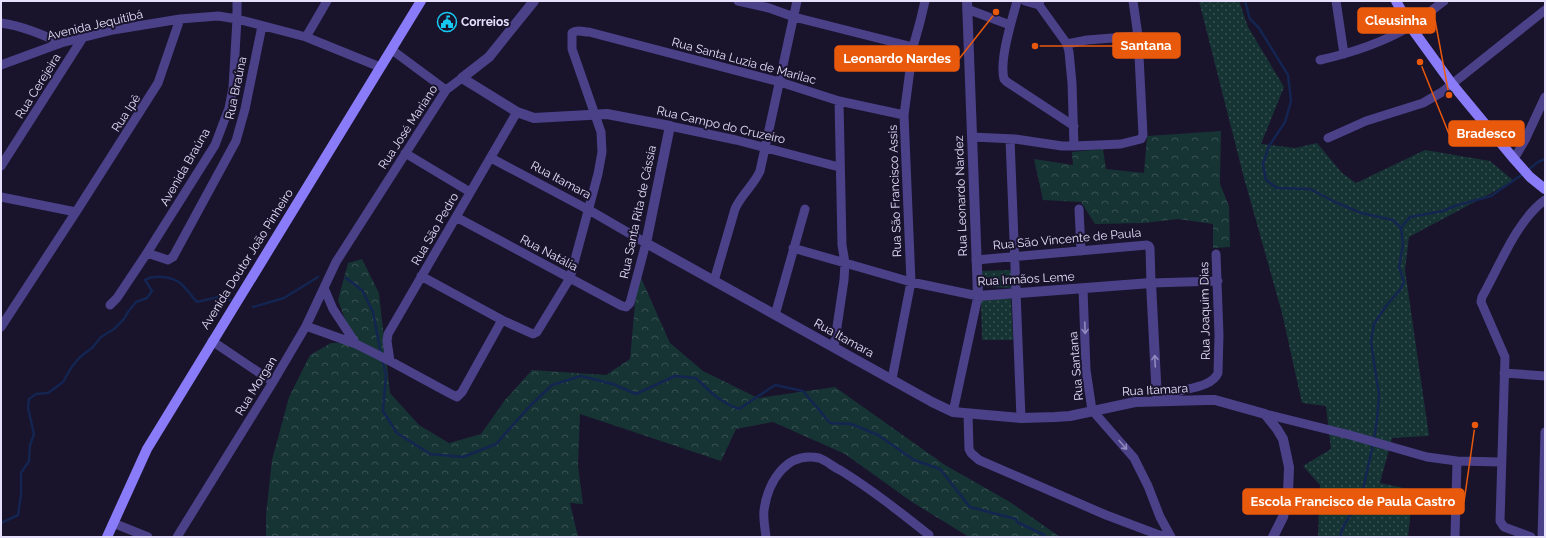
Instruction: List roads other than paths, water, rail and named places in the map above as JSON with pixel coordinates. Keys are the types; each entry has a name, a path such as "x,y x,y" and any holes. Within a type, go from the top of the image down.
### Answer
{"main road":[{"name":"Avenida Doutor João Pinheiro","path":"107,537 147,449 421,1"},
{"path":"1396,1 1410,26 1452,84 1530,177 1545,188"}],"street":[{"name":"Avenida Braúna","path":"110,306 147,253 215,146 229,108 233,88 237,1"},
{"path":"306,37 328,1"},
{"name":"Rua José Mariano","path":"348,243 446,90 489,57 534,1"},
{"path":"738,1 769,8 794,17 913,47"},
{"path":"714,281 735,209 738,202 758,177 797,1"},
{"name":"Rua São Francisco Assis","path":"892,379 911,282 904,115 913,47 925,1"},
{"path":"1017,1 1010,25 1004,60 1004,78 1007,82 1074,126"},
{"path":"1025,1 1040,3 1067,44 1072,83 1074,146"},
{"path":"972,137 1010,139 1074,146 1139,141 1143,135 1138,36 1133,1"},
{"path":"1336,1 1344,54"},
{"path":"1320,60 1376,44 1410,26 1444,1"},
{"path":"967,5 1010,25"},
{"name":"Rua Leonardo Nardez","path":"952,412 978,296 967,5"},
{"path":"1328,138 1366,121 1423,104 1452,84 1545,10"},
{"name":"Avenida Jequitibá","path":"1,65 61,43 114,30 180,19 218,16 237,19 306,37 380,67"},
{"name":"Rua Ipê","path":"1,327 158,83 180,19"},
{"path":"1,23 11,24 34,31 61,43"},
{"name":"Rua Braúna","path":"147,253 168,260 173,257 228,153 236,141 243,116 262,26"},
{"name":"Rua Santa Luzia de Marilac","path":"595,114 572,49 572,33 578,31 780,82 838,100 904,115"},
{"path":"1067,44 1087,40 1138,36"},
{"name":"Rua Cerejeira","path":"1,166 82,39"},
{"path":"392,50 446,90"},
{"name":"Rua Campo do Cruzeiro","path":"462,78 517,112 540,118 595,114 643,120 765,148 839,167"},
{"path":"1515,160 1545,97"},
{"path":"834,347 844,280 845,263 842,245 838,100"},
{"name":"Rua São Pedro","path":"390,361 386,341 388,334 517,112"},
{"path":"421,276 502,320 533,334 537,332 570,278 589,210 602,152 601,132 595,114"},
{"name":"Rua Santa Rita de Cássia","path":"630,303 646,243 670,126"},
{"path":"1010,139 1021,418"},
{"path":"215,146 228,153"},
{"path":"405,153 470,192"},
{"name":"Rua Itamara","path":"491,158 589,210 775,315 952,412 1021,418 1055,417 1135,402 1158,400 1215,400 1265,414"},
{"path":"1,197 76,212"},
{"path":"1531,537 1509,530 1501,524 1500,521 1504,352 1482,308 1481,302 1482,297 1520,228 1532,212 1545,200"},
{"path":"775,315 805,208"},
{"path":"1079,209 1081,251"},
{"name":"Rua Natália","path":"456,217 622,306 626,307 630,303"},
{"name":"Rua Morgan","path":"177,537 306,326 336,262 348,243"},
{"name":"Rua São Vincente de Paula","path":"976,260 1149,246 1158,400"},
{"name":"Rua Irmãos Leme","path":"793,248 911,282 978,296 1151,283 1218,281"},
{"name":"Rua Joaquim Dias","path":"1158,400 1177,392 1200,386 1216,376 1218,367 1219,335 1216,254"},
{"path":"324,288 333,309 356,344"},
{"name":"Rua Santana","path":"1083,289 1086,370 1092,410 1134,458 1170,537"},
{"path":"306,326 356,344 458,397 502,320"},
{"path":"212,341 273,382"},
{"path":"1504,373 1545,376"},
{"path":"968,414 969,449 979,460 1106,515 1159,535 1170,537"},
{"path":"1265,414 1350,435 1427,457 1457,461 1501,462"},
{"path":"1265,414 1277,429 1282,439 1289,467 1288,493 1283,517 1273,537"},
{"path":"1542,537 1545,432"},
{"path":"766,537 764,511 768,491 779,472 794,459 806,457 820,458 844,473 890,504 929,535"},
{"path":"1455,536 1457,461"},
{"path":"113,523 148,537"}],"waterway":[{"path":"1245,1 1250,19 1259,28 1288,75 1291,101 1285,122 1269,146 1263,164 1266,180 1277,188 1310,189 1361,213 1393,220 1401,228"},
{"path":"1527,171 1538,162 1545,159"},
{"path":"1374,439 1379,395 1371,342 1374,324 1386,306 1400,290 1404,282 1399,267 1403,245 1401,228 1410,217 1443,211 1491,196 1523,174"},
{"path":"1,523 18,515 21,495 21,473 29,461 30,445 34,434 28,408 29,399 36,394 48,393 63,382 79,358 93,347 101,337 114,329 124,319 136,302 147,298 152,291 145,280 156,277 173,279 182,284 197,302 218,297 230,300"},
{"path":"253,307 284,298 318,277"},
{"path":"346,278 362,290 373,312 381,355"},
{"path":"382,359 386,375 383,411 397,433 430,454 463,457 496,444 530,406 552,385 581,376 613,384 636,394 675,376 696,378 716,396 739,409 775,385 803,391 830,423 851,424 878,435 914,460 940,469 970,507 1016,519 1017,522 1044,535 1045,537"},
{"path":"1340,537 1344,525 1361,499 1373,444"}],"place":[{"name":"Leonardo Nardes","path":"996,12"},
{"name":"Correios","path":"447,22"},
{"name":"Santana","path":"1035,46"},
{"name":"Bradesco","path":"1420,62"},
{"name":"Cleusinha","path":"1449,95"},
{"name":"Escola Francisco de Paula Castro","path":"1475,425"}]}
